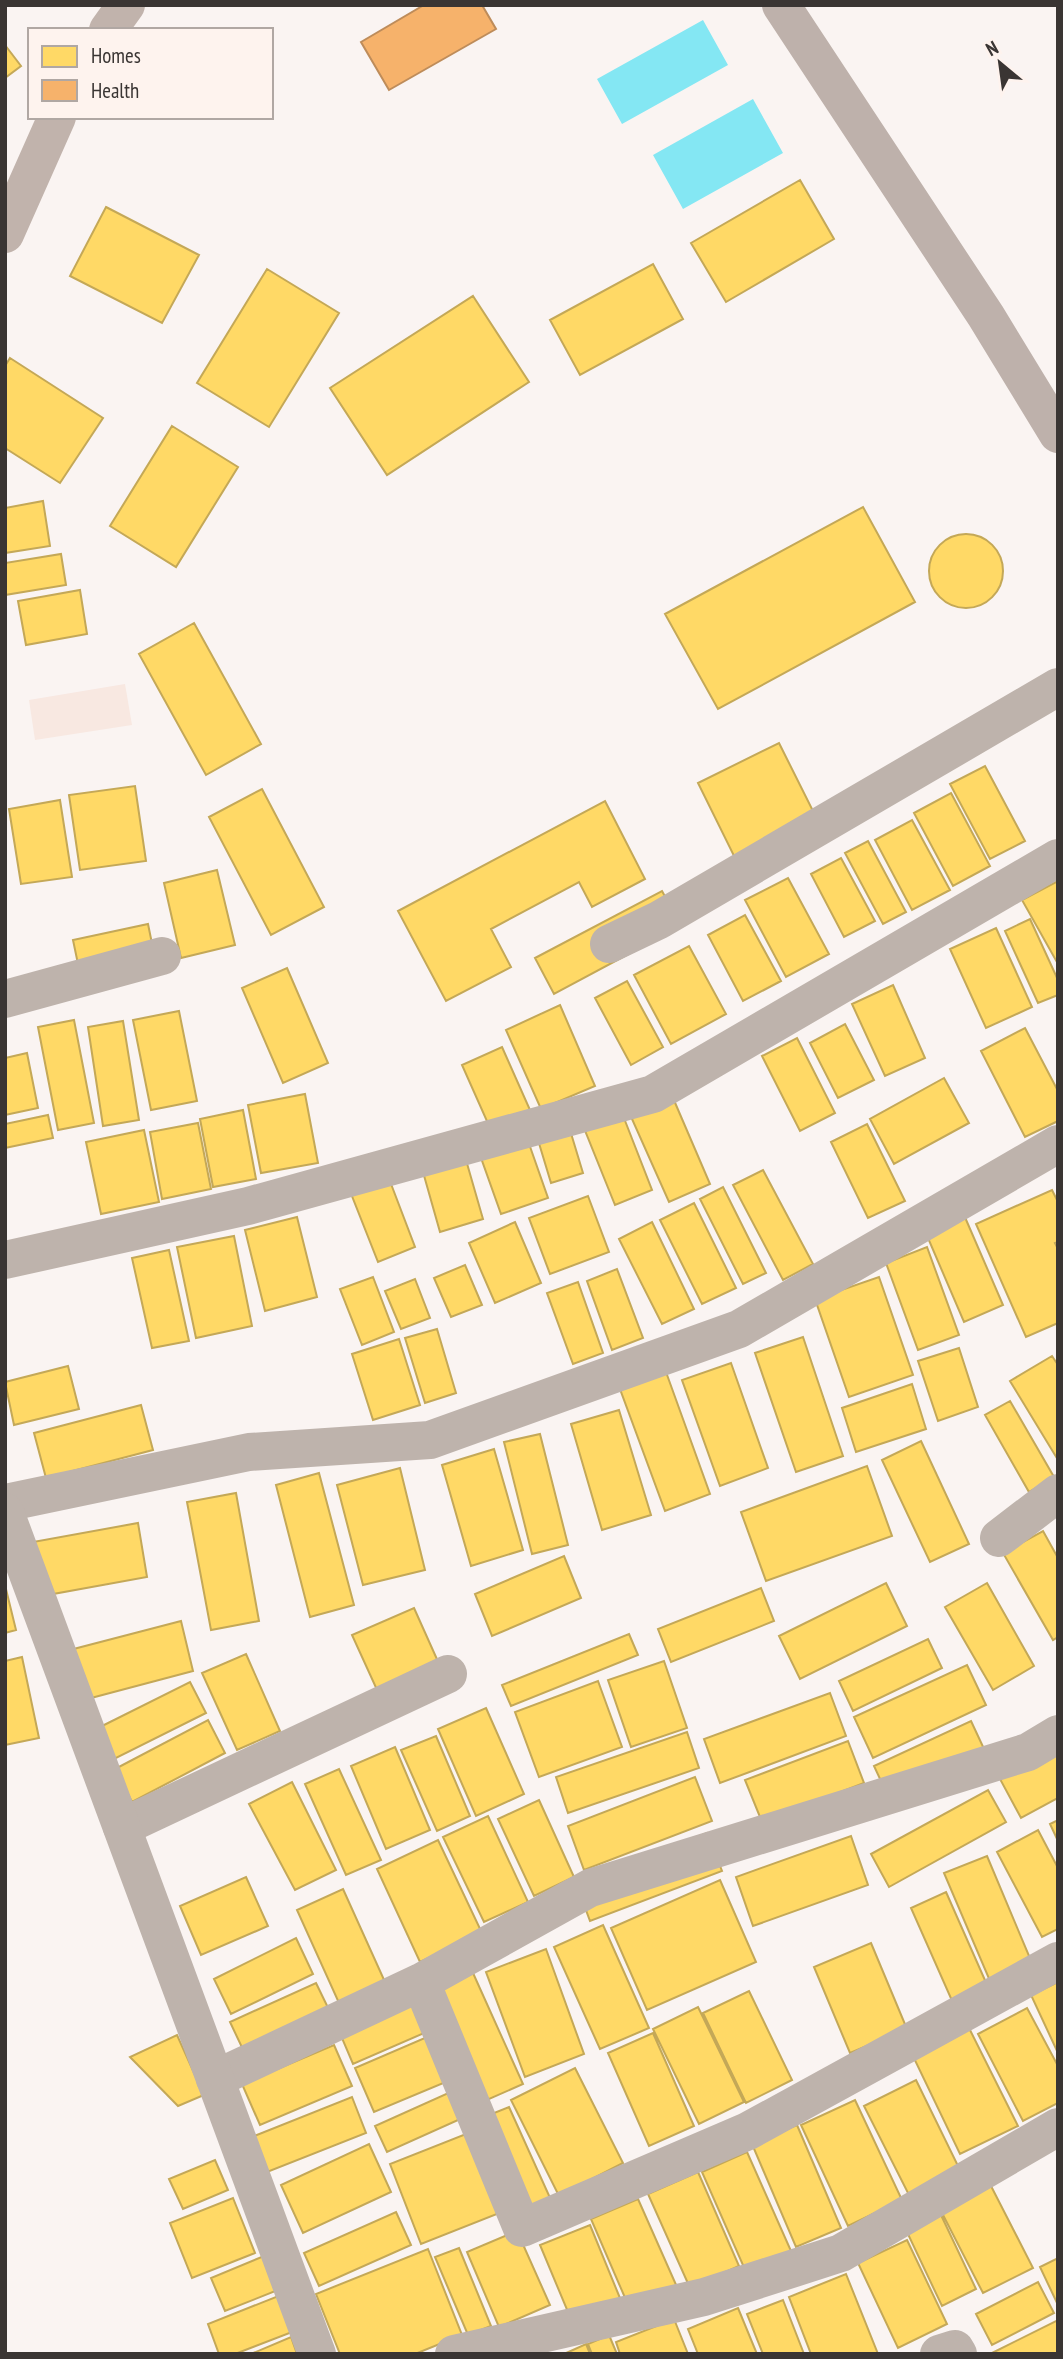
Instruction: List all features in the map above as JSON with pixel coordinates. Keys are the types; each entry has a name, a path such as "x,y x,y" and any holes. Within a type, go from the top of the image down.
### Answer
{"main road":[{"path":"109,28 126,5"},
{"path":"781,5 986,316 1058,434"},
{"path":"5,234 56,119"}],"street":[{"path":"609,944 659,920 1058,687"},
{"path":"5,1260 248,1206 653,1094 1058,858"},
{"path":"5,999 162,956"},
{"path":"5,1503 249,1452 430,1440 739,1329 1058,1144"},
{"path":"999,1538 1058,1493"},
{"path":"5,1512 317,2354"},
{"path":"122,1827 448,1674"},
{"path":"215,2080 421,1982 590,1888 1028,1752 1058,1734"},
{"path":"421,1982 522,2228 748,2131 1058,1961"},
{"path":"454,2354 704,2297 841,2253 1058,2127"},
{"path":"939,2354 955,2349 958,2354"}],"shaded area":[{"path":"125,684 132,725 35,740 29,700"}],"water":[{"path":"703,20 728,65 622,124 597,79"},
{"path":"753,99 783,153 683,209 653,155"}],"building: Homes":[{"path":"5,45 21,66 5,78"},
{"path":"800,180 834,239 726,302 691,243"},
{"path":"106,207 199,255 162,323 70,276"},
{"path":"653,264 683,319 580,375 550,320"},
{"path":"267,269 339,313 269,427 197,383"},
{"path":"473,296 529,382 387,475 330,388"},
{"path":"10,358 103,418 60,483 5,448 5,366"},
{"path":"172,426 238,467 176,567 110,526"},
{"path":"43,501 50,546 5,553 5,508"},
{"path":"863,507 915,602 718,709 665,614"},
{"path":"966,534 987,540 997,550 1003,571 997,592 987,602 966,608 945,602 935,592 929,571 935,550 945,540"},
{"path":"61,554 66,585 5,595 5,563"},
{"path":"80,590 87,634 26,645 18,601"},
{"path":"194,623 261,744 206,775 139,654"},
{"path":"779,743 818,821 737,862 698,783"},
{"path":"985,766 1025,841 990,859 950,784"},
{"path":"135,786 146,861 80,870 69,795"},
{"path":"262,789 324,907 271,935 209,817"},
{"path":"951,793 990,866 953,886 914,813"},
{"path":"60,800 72,877 21,884 9,809"},
{"path":"605,801 645,879 592,907 579,882 491,929 511,967 446,1001 398,911"},
{"path":"912,820 950,890 912,910 875,840"},
{"path":"868,841 906,912 883,924 845,853"},
{"path":"841,858 875,921 844,937 811,874"},
{"path":"217,870 235,945 181,958 164,883"},
{"path":"788,878 829,954 786,977 745,900"},
{"path":"1058,881 1058,964 1022,900"},
{"path":"662,891 681,926 554,994 535,958"},
{"path":"745,915 781,981 743,1001 708,935"},
{"path":"1030,919 1058,980 1058,995 1038,1003 1005,931"},
{"path":"148,924 158,973 83,988 73,940"},
{"path":"996,928 1032,1007 986,1028 950,949"},
{"path":"689,946 726,1014 671,1044 634,975"},
{"path":"287,968 328,1063 283,1083 242,988"},
{"path":"627,981 663,1047 631,1065 595,998"},
{"path":"893,985 925,1058 885,1076 852,1004"},
{"path":"560,1005 595,1086 541,1109 506,1030"},
{"path":"179,1011 197,1101 151,1110 133,1020"},
{"path":"74,1020 94,1123 58,1130 38,1027"},
{"path":"123,1021 139,1120 103,1126 88,1027"},
{"path":"845,1024 874,1080 838,1098 810,1043"},
{"path":"1025,1028 1058,1091 1058,1121 1025,1137 981,1051"},
{"path":"797,1038 835,1113 800,1131 762,1056"},
{"path":"502,1047 530,1110 490,1128 462,1065"},
{"path":"27,1053 38,1108 5,1115 5,1058"},
{"path":"944,1078 969,1123 894,1164 870,1119"},
{"path":"670,1091 710,1184 669,1202 628,1110"},
{"path":"305,1094 318,1163 261,1173 248,1105"},
{"path":"243,1110 256,1179 213,1187 200,1119"},
{"path":"622,1113 652,1190 615,1205 584,1128"},
{"path":"48,1115 53,1138 5,1148 5,1124"},
{"path":"198,1123 211,1189 162,1199 150,1132"},
{"path":"867,1124 905,1201 868,1218 831,1142"},
{"path":"144,1130 159,1202 101,1214 86,1142"},
{"path":"570,1130 583,1173 551,1183 538,1140"},
{"path":"527,1138 548,1198 501,1214 480,1155"},
{"path":"466,1160 483,1219 440,1232 423,1172"},
{"path":"763,1170 813,1264 783,1280 733,1185"},
{"path":"388,1176 415,1247 378,1262 350,1191"},
{"path":"723,1187 766,1273 743,1284 700,1199"},
{"path":"1052,1190 1058,1202 1058,1242 1055,1243 1058,1249 1058,1323 1026,1337 976,1224"},
{"path":"588,1196 609,1252 550,1274 529,1218"},
{"path":"694,1203 736,1288 702,1304 660,1220"},
{"path":"964,1215 1003,1305 964,1322 925,1231"},
{"path":"297,1217 317,1297 265,1311 245,1230"},
{"path":"515,1222 541,1283 495,1303 469,1243"},
{"path":"652,1222 694,1309 662,1324 619,1239"},
{"path":"234,1236 252,1326 196,1338 177,1247"},
{"path":"927,1247 959,1335 918,1350 886,1263"},
{"path":"169,1250 189,1341 152,1348 132,1258"},
{"path":"465,1265 482,1305 451,1317 434,1278"},
{"path":"617,1269 643,1338 612,1350 587,1281"},
{"path":"373,1277 394,1332 362,1345 340,1289"},
{"path":"879,1277 913,1375 849,1397 815,1299"},
{"path":"415,1279 430,1318 401,1329 385,1291"},
{"path":"578,1282 603,1353 573,1364 547,1293"},
{"path":"437,1329 456,1393 425,1403 405,1338"},
{"path":"803,1337 843,1456 796,1472 755,1353"},
{"path":"399,1339 420,1405 373,1420 352,1354"},
{"path":"959,1348 978,1407 938,1421 918,1361"},
{"path":"1052,1356 1058,1365 1058,1460 1010,1381"},
{"path":"731,1363 768,1468 720,1486 682,1380"},
{"path":"68,1366 79,1409 14,1425 5,1382"},
{"path":"666,1372 710,1494 665,1511 620,1389"},
{"path":"912,1384 926,1429 856,1452 842,1408"},
{"path":"1010,1401 1054,1477 1029,1492 985,1415"},
{"path":"141,1405 153,1450 46,1478 34,1433"},
{"path":"619,1410 651,1515 602,1530 571,1424"},
{"path":"540,1434 568,1545 532,1554 504,1442"},
{"path":"921,1441 969,1544 930,1562 882,1460"},
{"path":"494,1449 523,1550 471,1566 442,1465"},
{"path":"867,1466 892,1536 766,1581 741,1512"},
{"path":"400,1468 425,1570 363,1585 337,1485"},
{"path":"319,1473 354,1605 310,1617 276,1485"},
{"path":"236,1493 259,1621 211,1630 187,1502"},
{"path":"138,1523 147,1577 42,1596 33,1542"},
{"path":"1043,1531 1058,1558 1058,1637 1053,1640 1003,1553"},
{"path":"564,1556 581,1598 492,1636 475,1594"},
{"path":"886,1583 907,1626 800,1679 779,1636"},
{"path":"987,1583 1034,1666 993,1690 945,1607"},
{"path":"5,1585 16,1630 5,1633"},
{"path":"761,1588 774,1621 671,1662 658,1629"},
{"path":"414,1608 449,1686 388,1714 352,1635"},
{"path":"181,1621 193,1671 76,1702 62,1652"},
{"path":"629,1634 638,1655 511,1706 502,1685"},
{"path":"928,1639 942,1668 853,1711 839,1681"},
{"path":"246,1654 280,1731 237,1750 202,1673"},
{"path":"22,1657 39,1738 5,1745 5,1661"},
{"path":"664,1661 687,1728 631,1747 608,1680"},
{"path":"967,1665 986,1705 873,1758 854,1717"},
{"path":"598,1681 622,1747 539,1777 515,1712"},
{"path":"190,1682 206,1713 114,1759 98,1728"},
{"path":"830,1693 846,1736 720,1783 704,1739"},
{"path":"486,1708 524,1794 476,1816 438,1729"},
{"path":"208,1720 225,1753 132,1802 115,1769"},
{"path":"971,1721 992,1766 895,1811 874,1766"},
{"path":"687,1732 699,1768 568,1813 556,1777"},
{"path":"436,1736 470,1816 437,1831 401,1750"},
{"path":"848,1741 864,1783 762,1822 745,1780"},
{"path":"395,1747 430,1830 386,1849 351,1766"},
{"path":"1058,1747 1058,1798 1021,1818 1000,1779"},
{"path":"339,1769 381,1860 346,1875 305,1784"},
{"path":"695,1777 712,1821 584,1870 568,1826"},
{"path":"292,1782 336,1870 295,1890 249,1804"},
{"path":"988,1790 1006,1822 889,1887 871,1854"},
{"path":"539,1800 574,1877 534,1896 498,1819"},
{"path":"488,1816 528,1902 484,1922 443,1837"},
{"path":"1058,1820 1058,1841 1050,1824"},
{"path":"1038,1830 1058,1868 1058,1929 1042,1937 997,1852"},
{"path":"707,1833 722,1871 590,1921 576,1883"},
{"path":"851,1836 868,1885 753,1926 736,1877"},
{"path":"438,1840 482,1933 420,1962 377,1869"},
{"path":"987,1856 1032,1963 990,1981 944,1873"},
{"path":"246,1877 268,1926 201,1955 180,1906"},
{"path":"720,1880 756,1962 647,2010 611,1928"},
{"path":"343,1889 385,1982 339,2003 297,1910"},
{"path":"946,1892 988,1987 953,2003 911,1908"},
{"path":"603,1925 649,2028 600,2049 554,1947"},
{"path":"296,1938 313,1974 231,2014 214,1979"},
{"path":"871,1943 907,2029 850,2053 814,1967"},
{"path":"546,1949 584,2054 525,2077 486,1972"},
{"path":"473,1973 523,2084 480,2103 431,1991"},
{"path":"1058,1982 1058,2053 1031,1995"},
{"path":"316,1983 333,2018 247,2058 230,2022"},
{"path":"749,1991 792,2080 746,2103 703,2013"},
{"path":"418,1998 431,2030 353,2064 339,2031"},
{"path":"698,2007 744,2102 699,2124 653,2029"},
{"path":"1027,2008 1058,2066 1058,2103 1023,2121 978,2034"},
{"path":"967,2024 1018,2126 960,2154 911,2052"},
{"path":"653,2033 694,2126 649,2146 608,2053"},
{"path":"434,2034 453,2079 374,2112 355,2068"},
{"path":"177,2035 204,2095 178,2106 130,2057"},
{"path":"334,2045 352,2086 260,2125 242,2084"},
{"path":"575,2068 623,2163 559,2196 511,2100"},
{"path":"916,2080 960,2170 909,2195 864,2106"},
{"path":"455,2090 467,2116 387,2152 375,2126"},
{"path":"352,2097 366,2133 262,2174 247,2139"},
{"path":"855,2100 902,2200 848,2226 801,2125"},
{"path":"509,2107 551,2200 526,2211 484,2117"},
{"path":"797,2125 841,2228 796,2247 752,2144"},
{"path":"471,2132 502,2212 421,2244 390,2164"},
{"path":"369,2144 391,2192 303,2233 281,2185"},
{"path":"747,2152 791,2251 746,2272 702,2172"},
{"path":"215,2160 228,2190 183,2209 169,2179"},
{"path":"698,2172 739,2266 690,2288 648,2194"},
{"path":"991,2186 1033,2268 983,2293 941,2211"},
{"path":"233,2198 255,2253 192,2278 170,2223"},
{"path":"638,2199 677,2287 629,2307 591,2219"},
{"path":"396,2212 411,2245 319,2286 304,2253"},
{"path":"941,2215 976,2289 942,2306 907,2232"},
{"path":"590,2225 622,2303 573,2324 540,2245"},
{"path":"517,2231 550,2305 499,2327 467,2252"},
{"path":"907,2240 947,2324 898,2348 858,2263"},
{"path":"459,2248 491,2326 468,2335 435,2257"},
{"path":"428,2249 462,2335 415,2354 340,2354 316,2294"},
{"path":"269,2254 283,2288 225,2311 211,2278"},
{"path":"1058,2258 1058,2305 1040,2267"},
{"path":"846,2274 878,2354 811,2354 789,2297"},
{"path":"1038,2282 1054,2313 992,2345 976,2314"},
{"path":"286,2293 300,2329 235,2354 219,2354 208,2324"},
{"path":"783,2300 804,2354 763,2354 747,2314"},
{"path":"738,2308 757,2354 698,2354 688,2329"},
{"path":"674,2319 688,2354 620,2354 616,2342"},
{"path":"1058,2320 1058,2354 990,2354"},
{"path":"609,2335 617,2354 592,2354 588,2344"},
{"path":"291,2337 297,2354 251,2354"},
{"path":"586,2344 590,2354 564,2354"}],"building: Health":[{"path":"424,5 482,5 496,29 389,90 361,42"}]}
